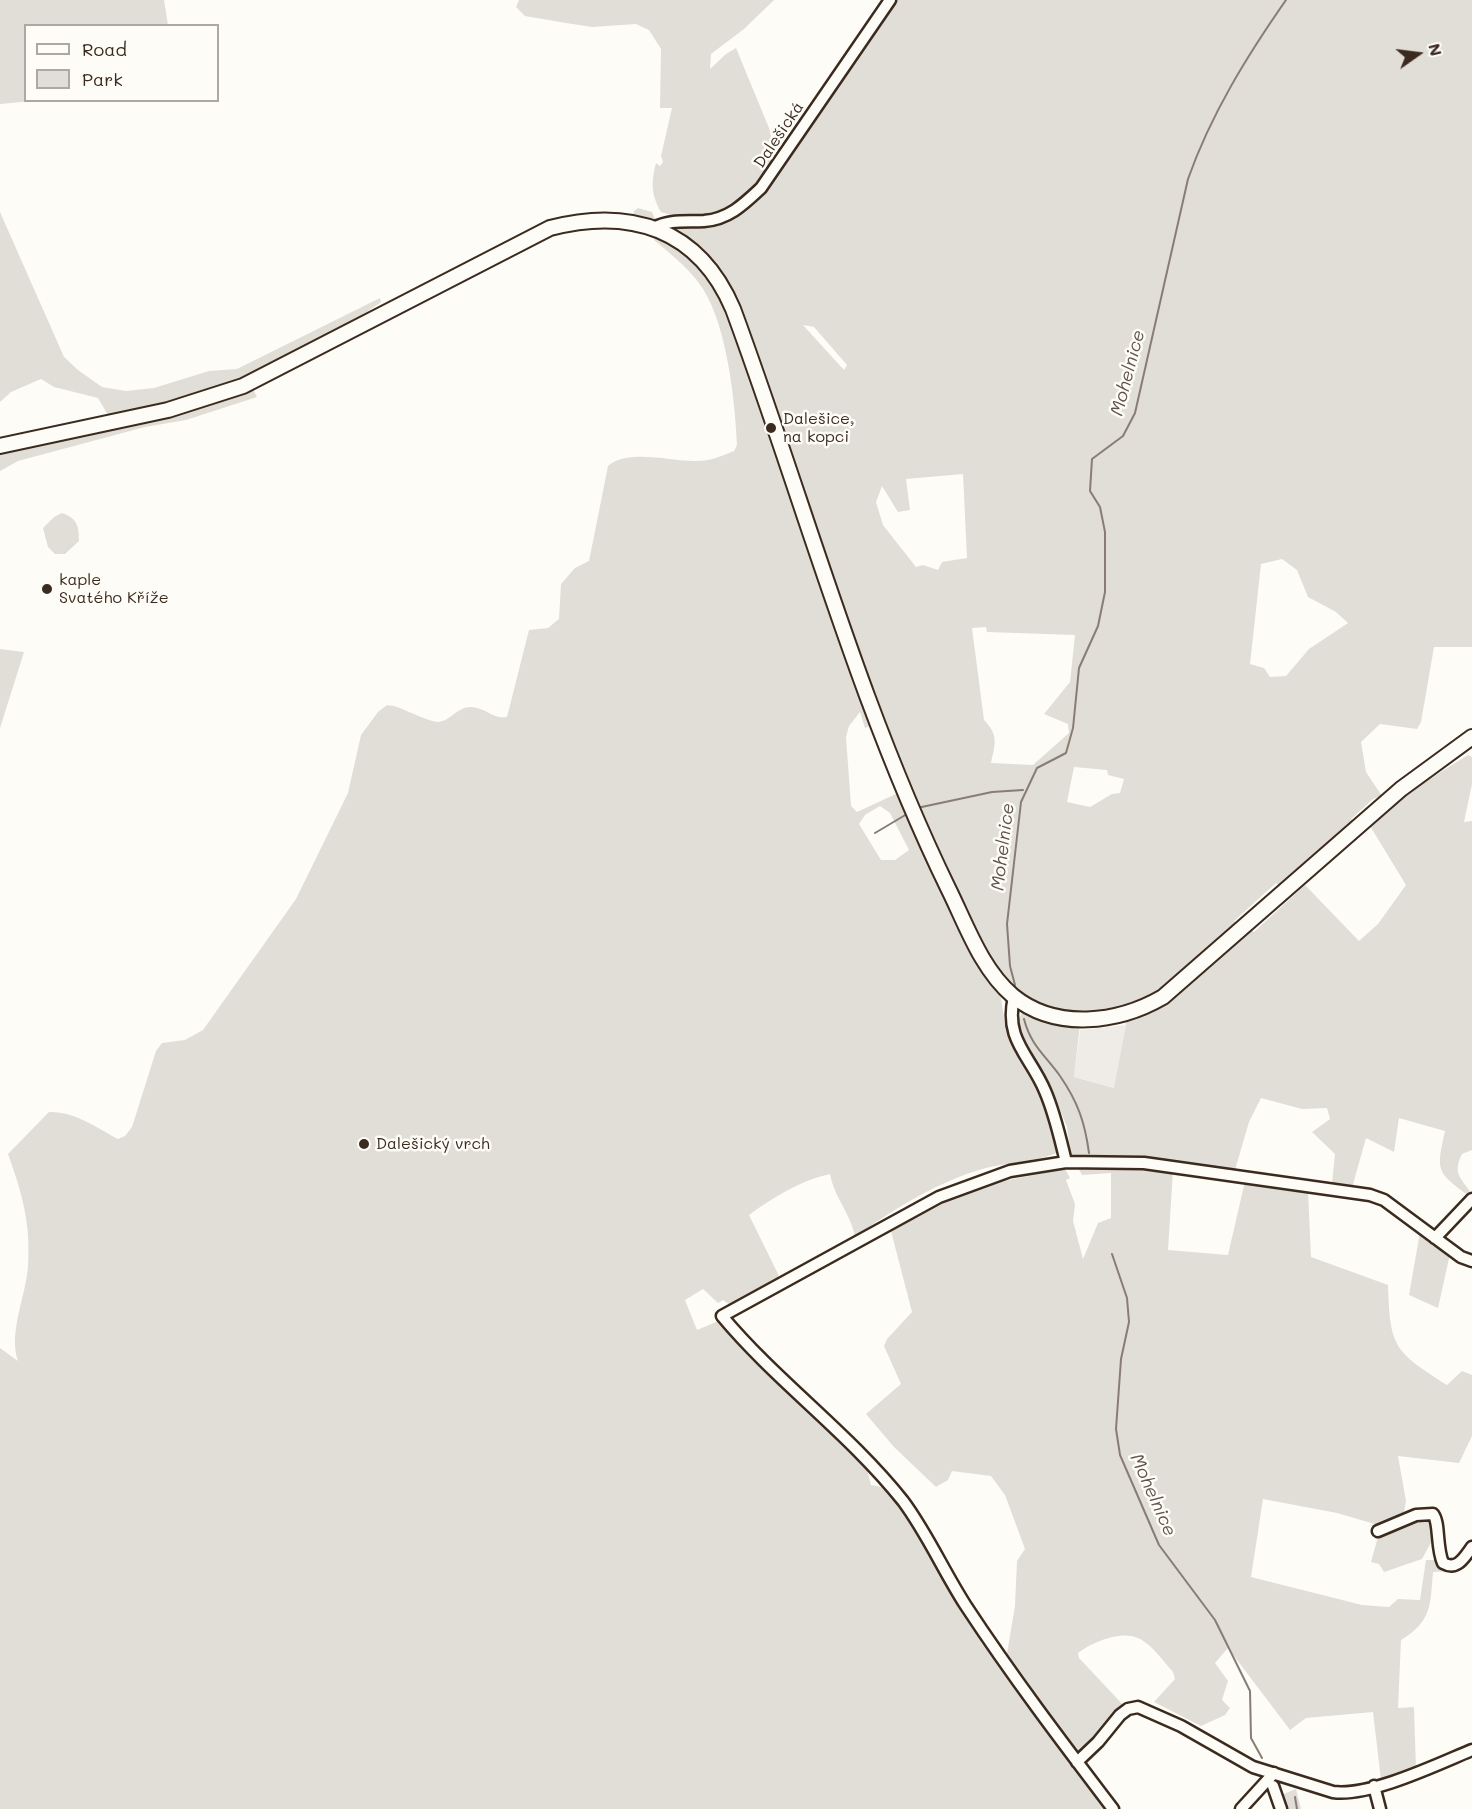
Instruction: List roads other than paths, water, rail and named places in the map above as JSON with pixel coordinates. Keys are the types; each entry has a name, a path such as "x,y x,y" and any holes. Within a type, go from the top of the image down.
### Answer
{"street":[{"name":"Dalešická","path":"653,228 670,220 715,219 740,209 761,188 890,0"},
{"path":"0,446 168,410 243,386 550,228 592,220 621,220 653,228 675,238 695,252 714,272 728,296 905,792 926,843 977,949 999,982 1014,997 1043,1011 1088,1020 1130,1013 1163,997 1401,789 1472,737"},
{"path":"1014,997 1011,1011 1015,1039 1045,1089 1057,1121 1066,1162"},
{"path":"1113,1809 1014,1679 963,1602 904,1504 867,1457 741,1339 722,1316 939,1197 1010,1171 1066,1162 1144,1163 1370,1195 1384,1200 1461,1257 1472,1261"},
{"path":"1435,1238 1472,1199"},
{"path":"1378,1531 1416,1515 1433,1514 1437,1524 1436,1542 1443,1563 1451,1566 1457,1565 1472,1547"},
{"path":"1077,1762 1098,1742 1120,1715 1128,1709 1138,1707 1181,1726 1272,1780 1295,1780 1339,1793 1403,1779 1472,1750"},
{"path":"1241,1809 1272,1780"},
{"path":"1272,1780 1281,1809"},
{"path":"1374,1786 1380,1809"}],"waterway":[{"name":"Mohelnice","path":"1015,985 1010,966 1007,924 1021,802 1037,768 1066,753 1073,728 1079,668 1098,626 1105,592 1105,532 1100,507 1090,491 1092,459 1123,436 1135,413 1188,179 1208,131 1231,86 1257,42 1286,0"},
{"path":"917,808 992,792 1023,790"},
{"path":"875,833 907,814"},
{"name":"Mohelnice","path":"1024,1019 1030,1036 1072,1095 1083,1122 1089,1153"},
{"name":"Mohelnice","path":"1112,1254 1127,1298 1129,1322 1121,1359 1116,1429 1120,1455 1159,1545 1215,1620 1250,1691 1251,1738 1262,1758"},
{"name":"Mohelnice","path":"1295,1797 1297,1809"}],"place":[{"name":"Dalešice, na kopci","path":"771,428"},
{"name":"kaple Svatého Kříže","path":"47,589"},
{"name":"Dalešický vrch","path":"364,1144"}]}
